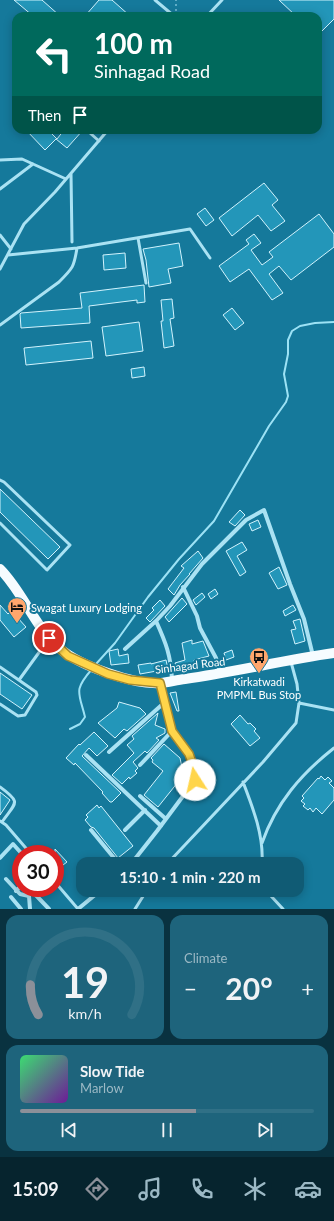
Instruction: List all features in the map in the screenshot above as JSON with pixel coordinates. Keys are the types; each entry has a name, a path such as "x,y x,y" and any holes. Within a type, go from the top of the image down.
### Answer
{"main road":[{"name":"Sinhagad Road","path":"0,569 17,588 49,638 68,656 108,674 130,680 160,683 220,674 334,653"}],"street":[{"path":"125,649 170,606 202,564 246,520 264,510 304,619 313,656"},
{"path":"183,587 197,616 200,628 216,658 220,674"},
{"path":"157,620 167,645 171,665 172,681"},
{"path":"137,857 195,780 194,768 189,754 172,731 160,683"},
{"path":"109,752 165,702"},
{"path":"140,765 172,731"},
{"path":"86,755 161,826"},
{"path":"140,796 166,819"},
{"path":"125,830 145,810"},
{"path":"91,830 113,857"},
{"path":"0,858 12,845"},
{"path":"6,879 12,886"},
{"path":"11,897 21,909"},
{"path":"30,897 30,909"},
{"path":"39,897 50,909"},
{"path":"78,909 93,897"}],"lane":[{"path":"155,0 170,12"},
{"path":"210,12 222,0"},
{"path":"91,134 99,141"},
{"path":"0,269 24,224 66,179 105,134"},
{"path":"0,160 22,159 66,179"},
{"path":"0,189 33,164"},
{"path":"70,173 72,242"},
{"path":"8,255 78,248 190,229 210,258"},
{"path":"0,235 11,249"},
{"path":"138,238 146,283"},
{"path":"0,325 59,282 74,267 78,248"},
{"path":"0,480 4,482 70,545 47,570 0,523"},
{"path":"19,680 49,638"},
{"path":"173,857 296,723 299,703 297,684 291,661"},
{"path":"0,667 36,692 38,695 25,715 18,716 0,704"},
{"path":"299,703 334,710"},
{"path":"262,843 267,828 281,802 296,783 334,748"},
{"path":"243,782 251,803 262,843 262,857"},
{"path":"0,787 15,800 15,803 1,821 6,824 24,845"},
{"path":"64,893 78,909"},
{"path":"135,909 143,897"},
{"path":"273,897 283,909"}],"path":[{"path":"175,12 176,0"}],"building":[{"path":"14,0 42,0 56,12 28,12"},
{"path":"99,0 112,0 126,12 88,12"},
{"path":"279,0 334,0 334,19 322,31 322,12 292,12"},
{"path":"30,134 52,134 57,139 61,134 79,134 67,148 56,139 45,150"},
{"path":"264,183 278,200 272,205 285,221 271,231 258,215 232,236 219,218"},
{"path":"205,208 214,220 206,226 197,214"},
{"path":"319,214 334,234 334,247 291,280 279,266 269,274 283,293 272,300 249,269 230,282 219,266 249,244 246,240 254,234 261,243 251,250 262,265 273,257 269,252"},
{"path":"179,243 183,266 168,269 171,283 149,287 146,260 143,249"},
{"path":"125,253 126,268 104,270 103,255"},
{"path":"144,285 145,302 137,303 137,300 89,306 90,323 21,328 21,313 82,308 80,293"},
{"path":"172,299 174,318 170,319 174,346 164,348 161,321 163,321 161,300"},
{"path":"232,308 244,323 235,330 223,315"},
{"path":"139,322 143,351 106,356 102,327"},
{"path":"91,341 93,358 26,365 24,348"},
{"path":"144,367 145,376 132,378 131,369"},
{"path":"0,489 60,547 48,559 0,512"},
{"path":"240,510 245,515 235,526 229,522"},
{"path":"258,520 261,527 252,531 249,524"},
{"path":"242,542 247,550 237,556 246,572 240,576 226,551"},
{"path":"198,551 203,558 180,585 174,595 168,589 184,568 181,566"},
{"path":"279,567 287,585 278,589 269,573"},
{"path":"215,589 218,594 211,599 208,594"},
{"path":"202,593 205,597 196,605 193,600"},
{"path":"182,598 187,604 169,622 165,617"},
{"path":"160,600 165,606 150,622 146,618 154,610 152,608"},
{"path":"0,605 8,614 10,612 16,618 17,617 26,627 14,637 0,620"},
{"path":"293,605 296,610 285,616 283,611"},
{"path":"300,619 305,641 295,644 291,630 296,629 293,621"},
{"path":"192,640 192,644 203,641 209,656 194,660 196,667 187,669 186,666 177,668 175,663 185,660 182,643"},
{"path":"118,649 119,656 128,654 129,663 111,665 109,651"},
{"path":"232,650 234,657 226,660 224,653"},
{"path":"166,660 168,669 140,674 138,665 151,664"},
{"path":"0,673 32,695 22,709 0,694"},
{"path":"176,692 179,711 177,711 170,693"},
{"path":"119,702 140,708 146,714 127,731 124,729 115,738 98,723 117,708"},
{"path":"158,713 155,725 165,729 165,733 156,738 159,740 147,753 145,751 133,762 138,768 135,771 137,773 130,779 129,777 122,784 112,775 134,753 127,745 134,739 132,736"},
{"path":"240,715 248,724 250,723 256,729 254,731 260,738 250,746 231,724"},
{"path":"94,732 108,746 97,756 89,748 82,756 121,793 112,802 110,802 102,793 103,792 75,763 74,765 66,758 79,744 80,745"},
{"path":"164,744 180,758 183,772 182,777 158,807 144,795 163,771 152,762 153,760 151,758"},
{"path":"321,776 325,780 328,777 332,781 329,783 334,788 334,800 322,814 316,808 313,812 310,808 308,810 303,806 305,804 301,801 304,798 302,796"},
{"path":"0,792 10,800 0,815"},
{"path":"97,805 99,808 101,806 133,846 117,857 94,828 91,827 85,820 88,817 86,815"}],"waterway":[{"path":"96,664 115,643 148,597 179,559 214,521 269,426 286,402 288,396 284,374 288,354 288,340 292,331 300,326 315,323 334,322"},
{"path":"70,729 80,724 85,717 79,692 82,682 92,669"}],"place":[{"name":"Swagat Luxury Lodging","path":"17,624"},
{"name":"Kirkatwadi PMPML Bus Stop","path":"259,674"}],"route":[{"path":"49,638 68,656 108,674 130,680 160,683 172,731 189,754 194,768 195,780"}]}
